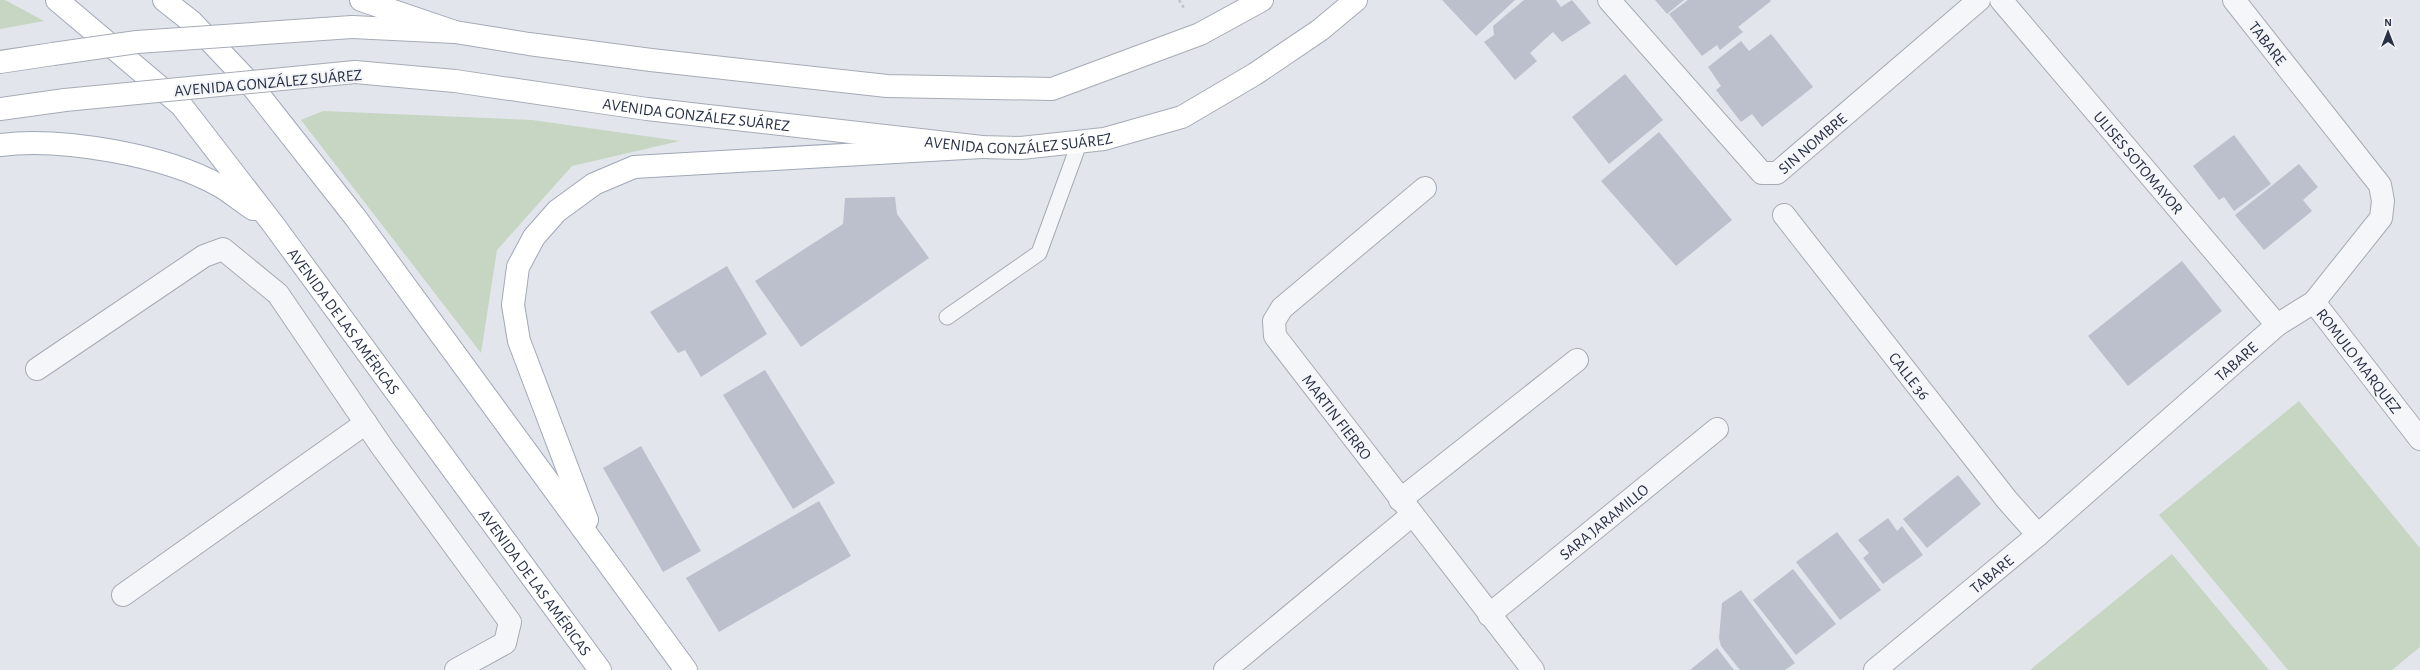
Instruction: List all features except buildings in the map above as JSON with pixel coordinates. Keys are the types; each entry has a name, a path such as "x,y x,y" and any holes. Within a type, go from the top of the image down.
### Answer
{"main road":[{"name":"AVENIDA DE LAS AMÉRICAS","path":"57,0 181,105 273,224 600,670"},
{"path":"164,0 192,22 248,81 355,217 597,546 686,670"},
{"path":"361,0 455,32"},
{"path":"0,62 137,42 352,27 455,32 529,44 643,59 887,86 1052,89 1200,34 1262,0"},
{"name":"AVENIDA GONZÁLEZ SUÁREZ","path":"0,109 65,100 355,72 455,81 647,110 982,147 1021,148 1104,139 1182,118 1255,74 1320,30 1356,0"},
{"path":"0,145 25,141 111,151 172,166 220,186 273,224"},
{"path":"597,546 519,341 513,305 518,267 534,237 557,211 594,184 634,167 982,147"}],"street":[{"name":"SIN NOMBRE","path":"1609,0 1762,173 1777,173 1979,0"},
{"name":"ULISES SOTOMAYOR","path":"2001,0 2278,325"},
{"name":"TABARE","path":"1875,670 2038,535 2278,325 2314,302 2381,218 2382,201 2380,185 2234,0"},
{"name":"MARTIN FIERRO","path":"1425,188 1282,308 1274,321 1275,336 1533,670"},
{"name":"CALLE 36","path":"1784,214 2002,494 2038,535"},
{"path":"37,369 204,256 223,249 278,294 366,423 510,622 505,643 456,670"},
{"name":"ROMULO MARQUEZ","path":"2314,302 2419,435"},
{"path":"1225,670 1406,507 1577,360"},
{"path":"123,595 366,423"},
{"name":"SARA JARAMILLO","path":"1489,615 1717,429"}],"lane":[{"path":"947,317 1039,253 1080,141"}],"green space":[{"path":"0,0 5,0 44,21 0,29"},
{"path":"323,111 532,120 680,141 572,166 497,250 481,353 301,120"},
{"path":"2299,401 2420,548 2420,647 2392,670 2288,670 2159,515"},
{"path":"2172,554 2269,670 2030,670"}]}
